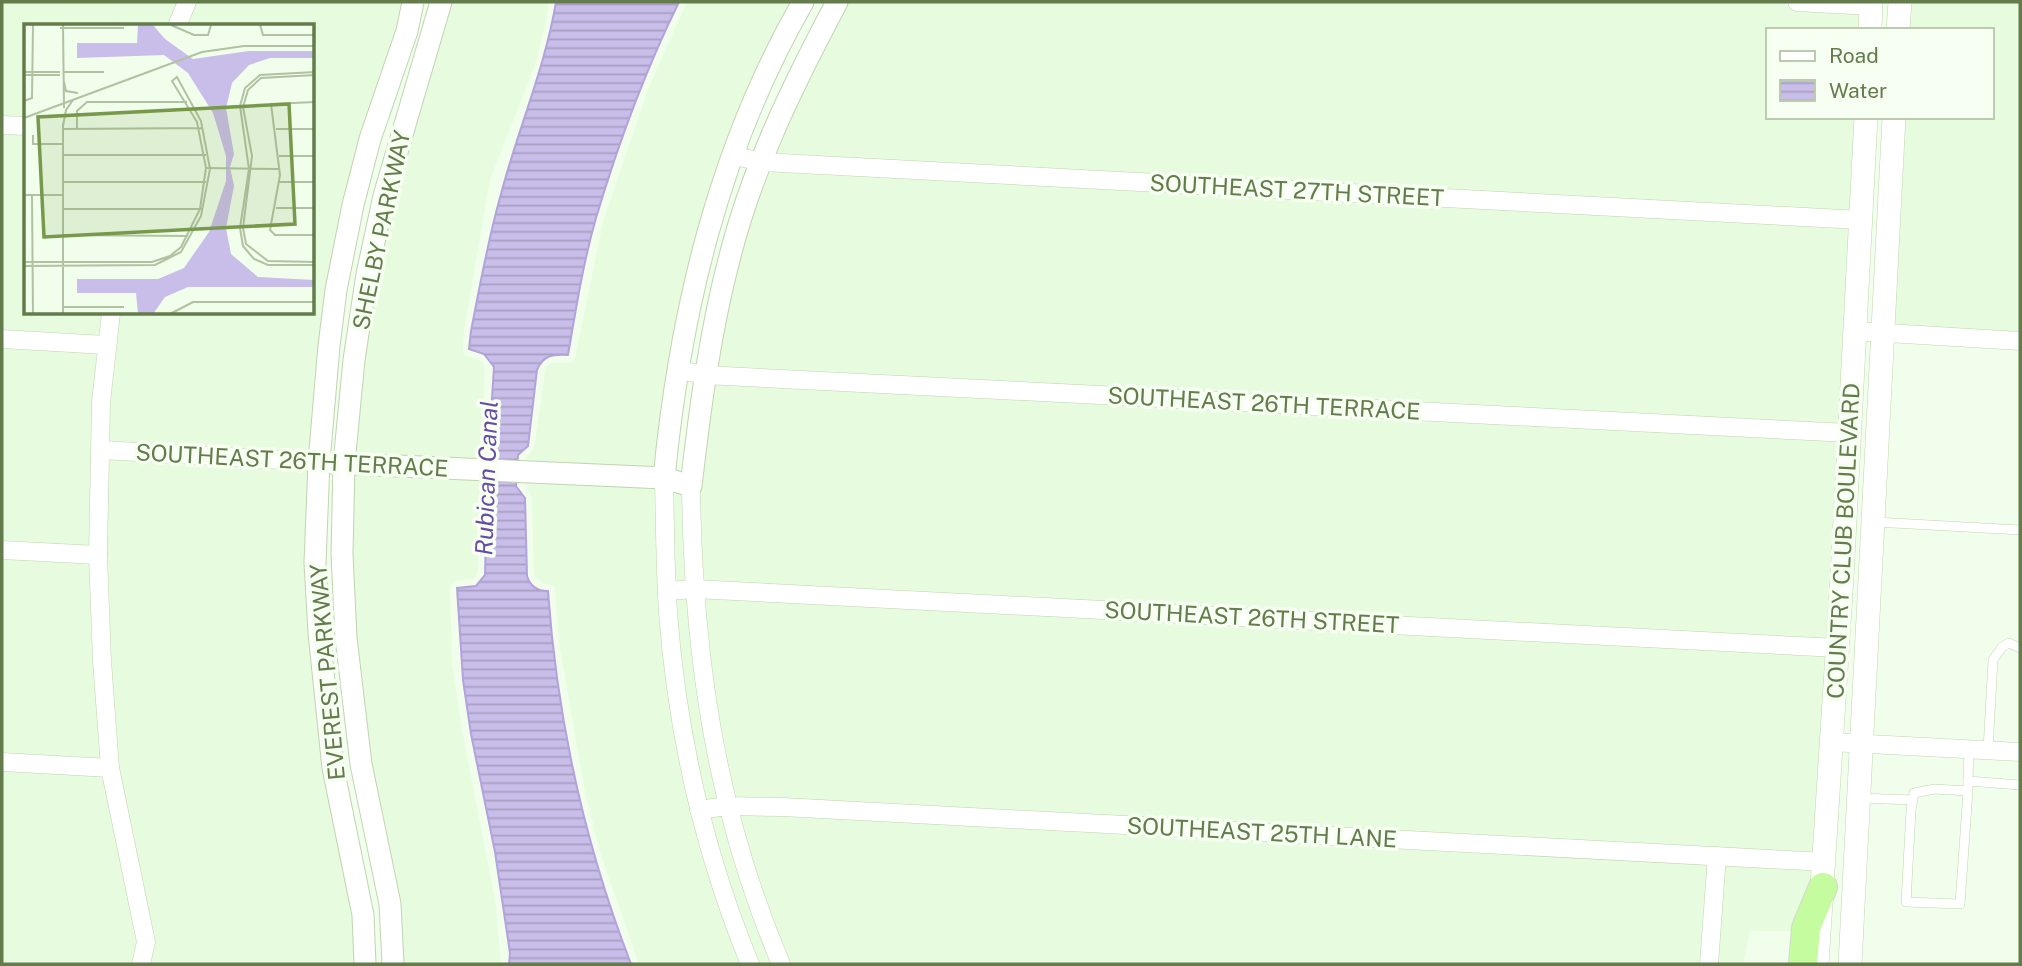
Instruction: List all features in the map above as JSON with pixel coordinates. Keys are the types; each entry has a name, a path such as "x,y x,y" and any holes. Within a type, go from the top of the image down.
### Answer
{"highway":[{"path":"1803,964 1806,928 1824,874"}],"main road":[{"path":"1898,28 1900,2"},
{"path":"1870,28 1871,4"},
{"name":"COUNTRY CLUB BOULEVARD","path":"1817,964 1838,648 1866,119"},
{"name":"COUNTRY CLUB BOULEVARD","path":"1850,964 1894,119"}],"street":[{"path":"178,24 187,2"},
{"name":"SHELBY PARKWAY","path":"319,462 328,346 353,205 370,139 407,32 414,2"},
{"name":"SHELBY PARKWAY","path":"344,463 354,360 367,274 384,196 441,2"},
{"path":"750,964 715,868 699,810 676,686 667,591 664,478 687,320 705,238 733,155 779,46 803,2"},
{"path":"781,964 760,913 727,806 707,711 695,590 691,486 705,375 730,253 760,162 836,2"},
{"path":"1797,2 1871,4"},
{"path":"2,125 24,126"},
{"name":"SOUTHEAST 27TH STREET","path":"733,155 760,162 1861,220"},
{"path":"111,315 101,402 98,555 110,768 146,943 141,964"},
{"path":"1854,331 2020,341"},
{"path":"2,340 106,345"},
{"name":"SOUTHEAST 26TH TERRACE","path":"679,370 705,375 1849,433"},
{"name":"SOUTHEAST 26TH TERRACE","path":"101,450 664,478 691,486"},
{"name":"EVEREST PARKWAY","path":"319,462 315,563 320,646 331,756 363,915 365,964"},
{"name":"EVEREST PARKWAY","path":"344,463 342,554 346,638 361,764 393,925 393,964"},
{"path":"2,550 98,555"},
{"name":"SOUTHEAST 26TH STREET","path":"667,591 695,590 1838,648"},
{"path":"1831,741 2020,752"},
{"path":"2,762 110,768"},
{"name":"SOUTHEAST 25TH LANE","path":"699,810 727,806 1717,856 1824,874"},
{"path":"1709,964 1717,856"},
{"path":"355,873 382,868"}],"lane":[{"path":"1874,522 2020,530"},
{"path":"1989,750 1993,660 1997,652 2009,643 2020,648"},
{"path":"1969,749 1968,786 1960,904 1906,902 1914,793 1968,786 2020,785"},
{"path":"1859,798 1913,800"}],"shaded area":[{"path":"2,2 405,2 310,470 355,917 357,964 2,964"},
{"path":"449,2 549,2 534,68 490,179 464,330 463,353 480,360 485,366 481,440 485,460 353,455 375,276 392,198"},
{"path":"687,2 793,2 745,100 657,469 525,463 534,448 546,367 552,363 570,363 575,359 603,222 649,87"},
{"path":"846,2 1864,2 1862,28 1766,28 1766,119 1857,119 1815,884 1797,931 1750,931 1743,964 639,964 600,852 584,787 559,642 555,588 534,576 532,498 524,481 663,487 682,493 713,376 738,256 768,165"},
{"path":"1908,2 2020,2 2020,343 1891,336 1902,119 1994,119 1994,28 1906,28"},
{"path":"352,473 484,478 480,496 478,572 473,579 455,581 450,586 452,664 495,900 501,964 402,964 377,806 355,637 350,554"}],"water":[{"path":"556,2 679,2 644,81 604,190 587,252 568,355 549,356 537,370 528,446 518,455 516,486 525,498 527,576 535,587 548,591 558,687 587,827 631,964 509,964 510,953 495,852 463,680 457,588 476,586 485,575 487,496 496,485 498,453 489,444 494,367 484,354 469,349 471,331 496,211 545,51"}],"water label":[{"name":"Rubican Canal","path":"486,478"}]}
